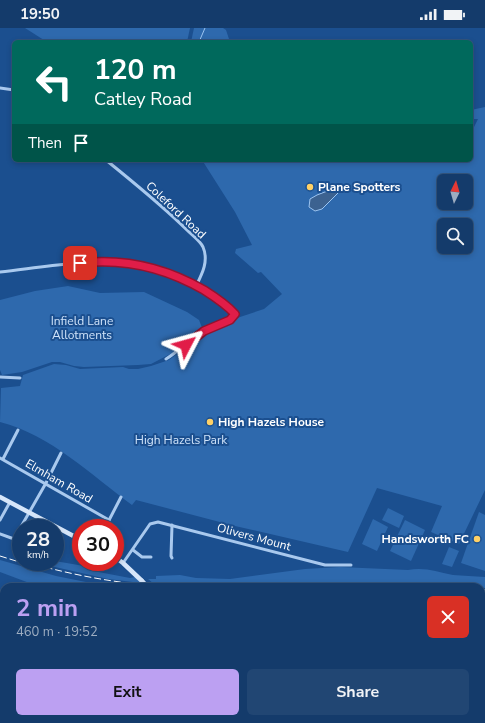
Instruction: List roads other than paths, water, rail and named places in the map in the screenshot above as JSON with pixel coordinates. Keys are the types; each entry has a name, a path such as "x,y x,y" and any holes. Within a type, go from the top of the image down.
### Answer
{"main road":[{"path":"0,497 72,535"},
{"path":"124,564 144,583"}],"street":[{"path":"0,88 12,90"},
{"name":"Coleford Road","path":"108,162 170,214 198,240 203,247 205,262 196,286"},
{"path":"0,272 92,262 110,262 156,269 177,276 216,297 229,307 235,314 230,320 204,331 179,351 166,359"},
{"path":"0,377 20,378"},
{"path":"2,458 18,430"},
{"path":"0,534 14,539 46,483 61,453"},
{"name":"Elmham Road","path":"2,458 107,519"},
{"path":"110,519 121,497"},
{"path":"0,520 10,502"},
{"name":"Olivers Mount","path":"133,550 152,522 158,522 320,564 329,566 351,565"},
{"path":"172,525 172,558"},
{"path":"124,562 133,550 142,557 151,558"}],"waterway":[{"path":"200,40 205,28"}],"railway":[{"path":"0,556 12,560"},
{"path":"63,571 98,579 127,583"}],"place":[{"name":"Plane Spotters","path":"310,187"},
{"name":"High Hazels House","path":"210,422"},
{"name":"Handsworth FC","path":"477,539"}],"park label":[{"name":"Infield Lane Allotments","path":"82,328"},
{"name":"High Hazels Park","path":"181,440"}]}
